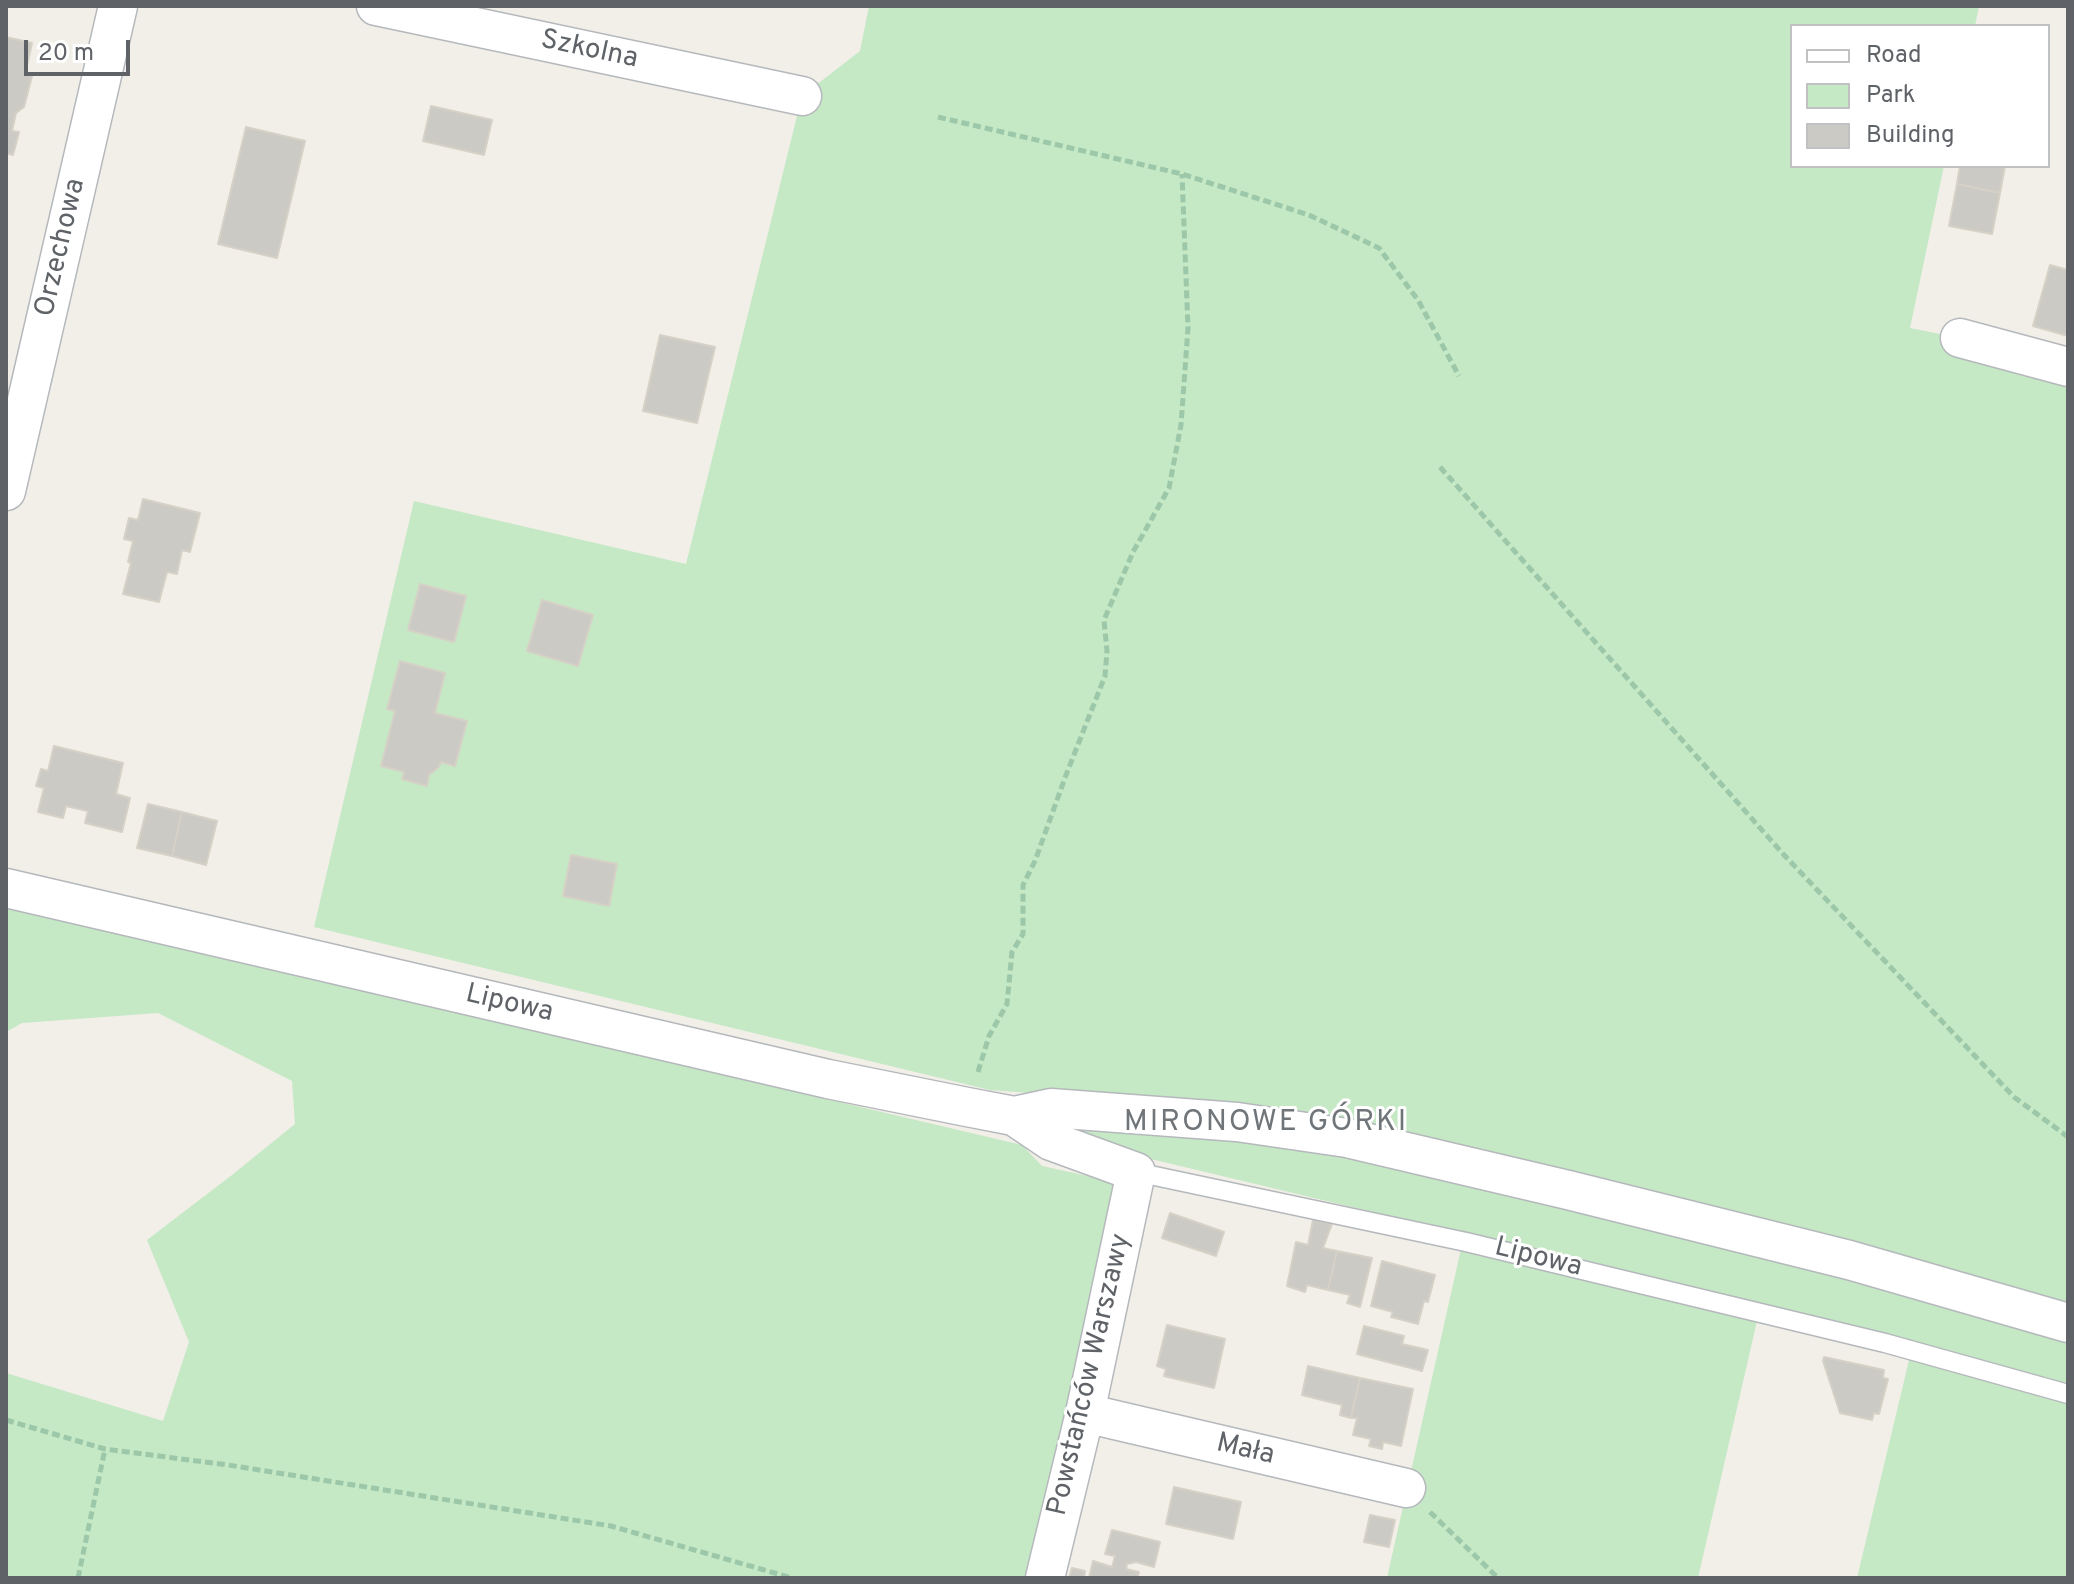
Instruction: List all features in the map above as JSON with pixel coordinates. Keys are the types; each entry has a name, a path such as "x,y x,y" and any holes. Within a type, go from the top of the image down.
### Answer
{"street":[{"name":"Orzechowa","path":"6,491 118,6"},
{"name":"Szkolna","path":"376,6 802,96"},
{"path":"1960,338 2068,367"},
{"name":"Lipowa","path":"6,888 828,1079 1014,1116 1051,1108 1237,1122 1347,1138 1849,1260 2068,1323"},
{"name":"Lipowa","path":"1014,1116 1051,1141 1136,1172"},
{"name":"Powstańców Warszawy","path":"1045,1578 1085,1413 1136,1172"},
{"name":"Mała","path":"1085,1413 1406,1488"}],"lane":[{"name":"Lipowa","path":"1136,1172 1466,1242 1885,1343 2068,1394"}],"path":[{"path":"938,117 1182,174 1309,215 1379,248 1418,300 1459,376"},
{"path":"967,1107 989,1036 1007,1004 1012,952 1023,934 1023,885 1035,861 1105,676 1107,651 1104,620 1133,552 1169,488 1181,425 1188,328 1182,174"},
{"path":"1440,467 1785,856 2014,1097 2068,1137"},
{"path":"6,1420 105,1449 228,1465 611,1526 792,1578"},
{"path":"78,1578 105,1449"},
{"path":"1406,1488 1498,1578"}],"green space":[{"path":"869,6 1979,6 1975,24 1790,24 1790,168 1944,168 1910,328 1960,338 2068,368 2068,1307 1762,1220 1566,1169 1340,1122 990,1090 314,927 414,501 686,564 802,96 860,51"},
{"path":"6,906 1022,1145 1042,1166 1120,1183 1030,1578 6,1578 6,1373 163,1421 189,1342 147,1240 295,1124 292,1081 158,1013 22,1023 6,1032"},
{"path":"1082,1122 1207,1131 1475,1179 2068,1339 2068,1578 1857,1578 1910,1356 1757,1321 1698,1578 1387,1578 1461,1249 1473,1236 1084,1143"}],"building":[{"path":"6,37 32,43 25,74 32,76 24,107 16,113 12,131 19,132 13,155 6,153"},
{"path":"431,106 492,120 484,155 423,141"},
{"path":"246,127 305,141 277,258 218,244"},
{"path":"1960,168 2005,168 2000,193 1957,184"},
{"path":"1957,184 2000,193 1992,234 1949,226"},
{"path":"2050,265 2068,270 2068,336 2033,326"},
{"path":"660,335 715,347 697,423 643,411"},
{"path":"143,499 200,513 190,552 182,550 177,574 167,572 159,602 123,594 133,541 124,539 129,518 138,520"},
{"path":"420,584 466,596 454,642 408,630"},
{"path":"542,600 593,615 578,666 527,651"},
{"path":"400,661 445,673 435,713 467,721 455,766 441,762 429,775 427,786 402,779 404,772 381,766 395,711 387,709"},
{"path":"54,746 123,763 116,794 130,798 122,832 85,823 88,811 66,806 63,818 38,812 44,788 36,786 41,769 48,771"},
{"path":"148,804 182,812 172,856 137,848"},
{"path":"182,812 217,821 206,865 172,856"},
{"path":"571,855 617,864 609,906 563,896"},
{"path":"1170,1213 1224,1232 1216,1256 1162,1238"},
{"path":"1313,1220 1332,1224 1323,1248 1337,1251 1328,1290 1307,1285 1305,1292 1287,1286 1296,1242 1308,1245"},
{"path":"1337,1251 1372,1258 1360,1307 1347,1303 1350,1295 1328,1290"},
{"path":"1382,1261 1435,1275 1418,1324 1391,1317 1393,1312 1371,1306"},
{"path":"1167,1325 1225,1339 1214,1388 1164,1376 1166,1369 1157,1366"},
{"path":"1364,1326 1404,1336 1402,1344 1428,1350 1422,1371 1357,1354"},
{"path":"1824,1357 1884,1370 1883,1378 1888,1379 1879,1414 1874,1413 1872,1420 1840,1413"},
{"path":"1308,1366 1360,1378 1351,1418 1340,1415 1342,1405 1302,1395"},
{"path":"1360,1378 1413,1389 1401,1446 1383,1442 1382,1449 1369,1446 1371,1439 1353,1435 1357,1418 1351,1418"},
{"path":"1174,1487 1241,1502 1233,1539 1166,1524"},
{"path":"1370,1515 1395,1520 1389,1547 1364,1542"},
{"path":"1112,1530 1160,1542 1154,1567 1136,1562 1127,1564 1126,1569 1139,1572 1137,1578 1089,1578 1093,1561 1112,1567 1115,1556 1105,1554"},
{"path":"1072,1568 1085,1571 1084,1577 1088,1578 1069,1578"}],"district":[{"name":"MIRONOWE GÓRKI","path":"1266,1124"}]}
